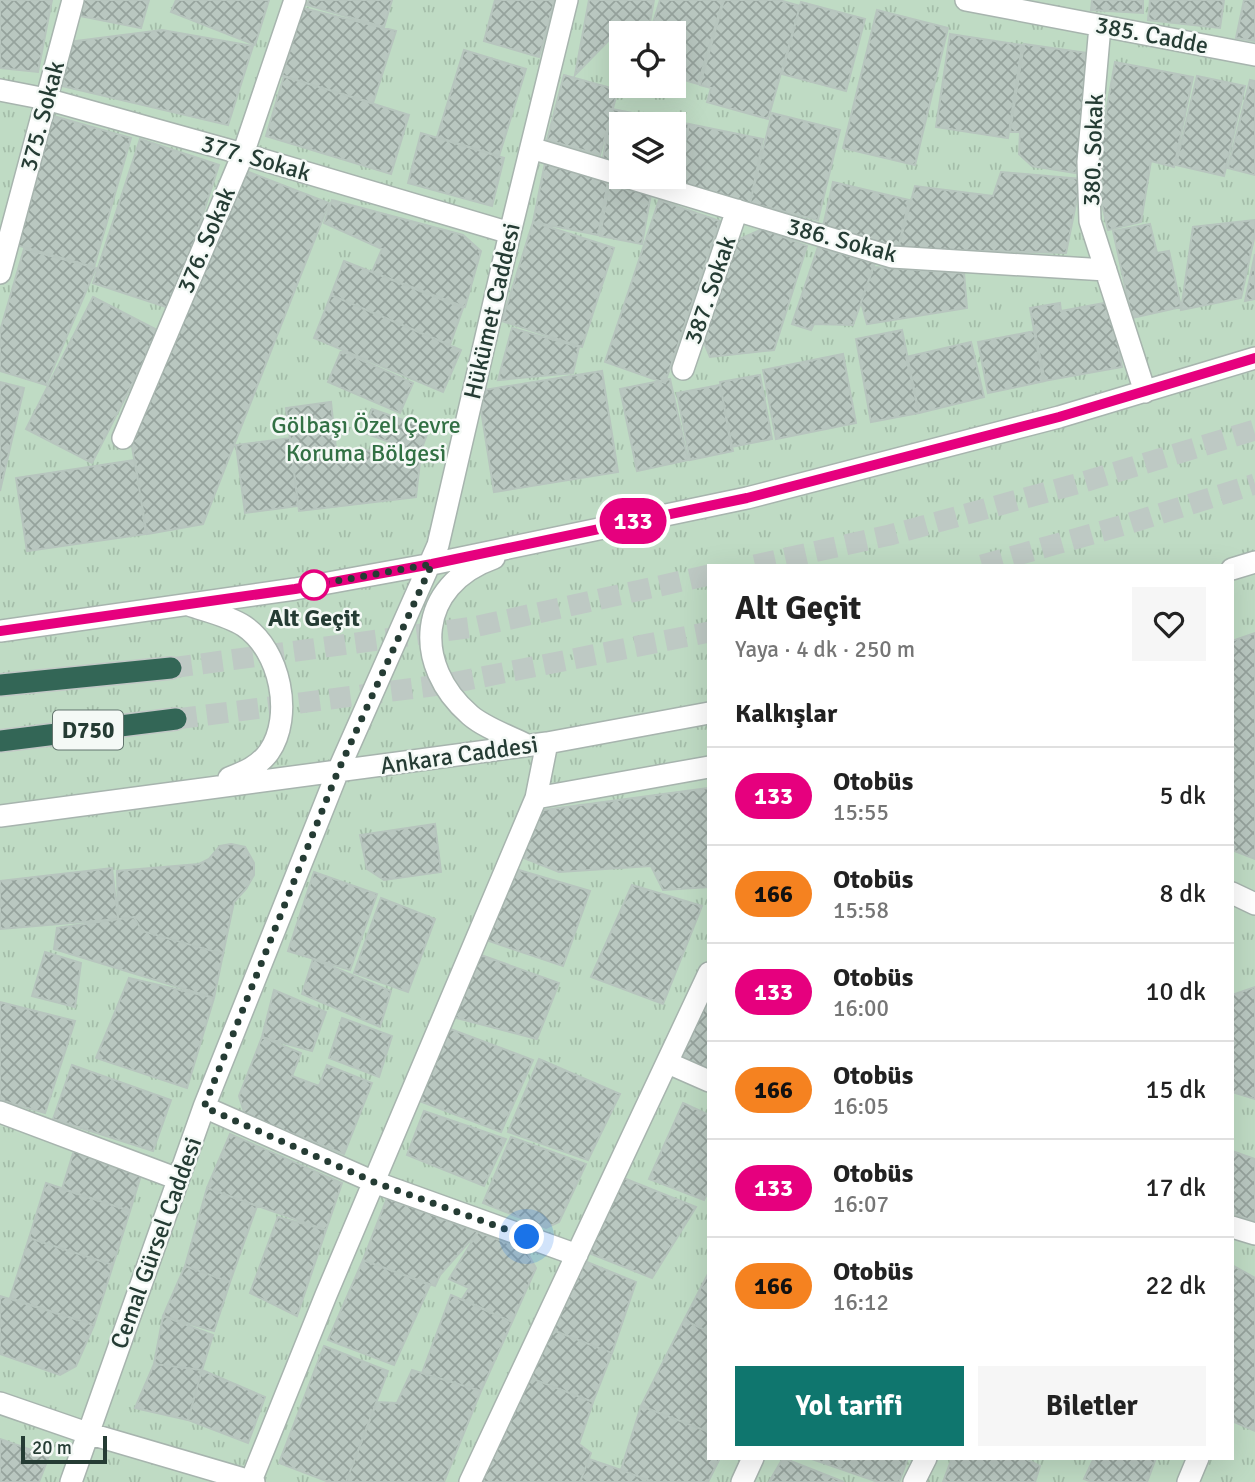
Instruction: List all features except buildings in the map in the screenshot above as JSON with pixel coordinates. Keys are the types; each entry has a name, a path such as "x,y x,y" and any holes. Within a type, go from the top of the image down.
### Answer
{"highway":[{"name":"D750","path":"0,685 171,668"},
{"name":"D750","path":"0,741 176,719"}],"street":[{"name":"375. Sokak","path":"0,273 72,0"},
{"name":"376. Sokak","path":"123,438 243,154 295,0"},
{"name":"Hükümet Caddesi","path":"338,771 432,564 438,545 567,0"},
{"name":"385. Cadde","path":"966,0 1046,7 1100,26 1255,55"},
{"name":"380. Sokak","path":"1100,26 1089,174 1090,221 1144,392"},
{"name":"377. Sokak","path":"0,90 46,99 243,154 510,233"},
{"name":"386. Sokak","path":"531,148 609,171"},
{"name":"386. Sokak","path":"667,189 892,257 1106,270"},
{"name":"387. Sokak","path":"682,369 737,210"},
{"path":"0,631 295,589 432,564 774,491 1059,417 1255,358"},
{"path":"0,1403 87,1433 252,1482 326,1295 536,798 537,744 472,717 451,695 436,671 430,649 430,629 441,599 459,579 483,562 549,539"},
{"path":"1234,568 1255,562"},
{"path":"186,604 243,625 262,642 278,676 281,699 276,738 268,753 251,769 208,787"},
{"name":"Ankara Caddesi","path":"0,816 537,744 707,713"},
{"path":"536,798 707,767"},
{"name":"Cemal Gürsel Caddesi","path":"71,1482 204,1107 338,771"},
{"path":"1234,894 1255,904"},
{"path":"471,1482 707,977"},
{"path":"668,1063 707,1080"},
{"path":"204,1107 374,1182 577,1255"},
{"path":"0,1112 178,1179"},
{"path":"1234,1228 1255,1234"},
{"path":"742,1482 752,1460"},
{"path":"914,1482 925,1460"},
{"path":"1188,1482 1197,1460"}],"green space":[{"name":"Gölbaşı Özel Çevre Koruma Bölgesi","path":"0,0 1255,0 1255,1482 0,1482"}],"tunnel":[{"path":"760,564 890,535 1080,483 1255,430"},
{"path":"986,564 1255,484"},
{"path":"171,668 474,627 707,575"},
{"path":"176,719 447,684 707,632"}],"bus line":[{"name":"133","path":"0,631 295,589 432,564 747,498 1059,417 1255,358"}],"place":[{"name":"Alt Geçit","path":"314,585"}],"route":[{"path":"314,585 432,564 338,771 204,1107 374,1182 527,1237"}]}
